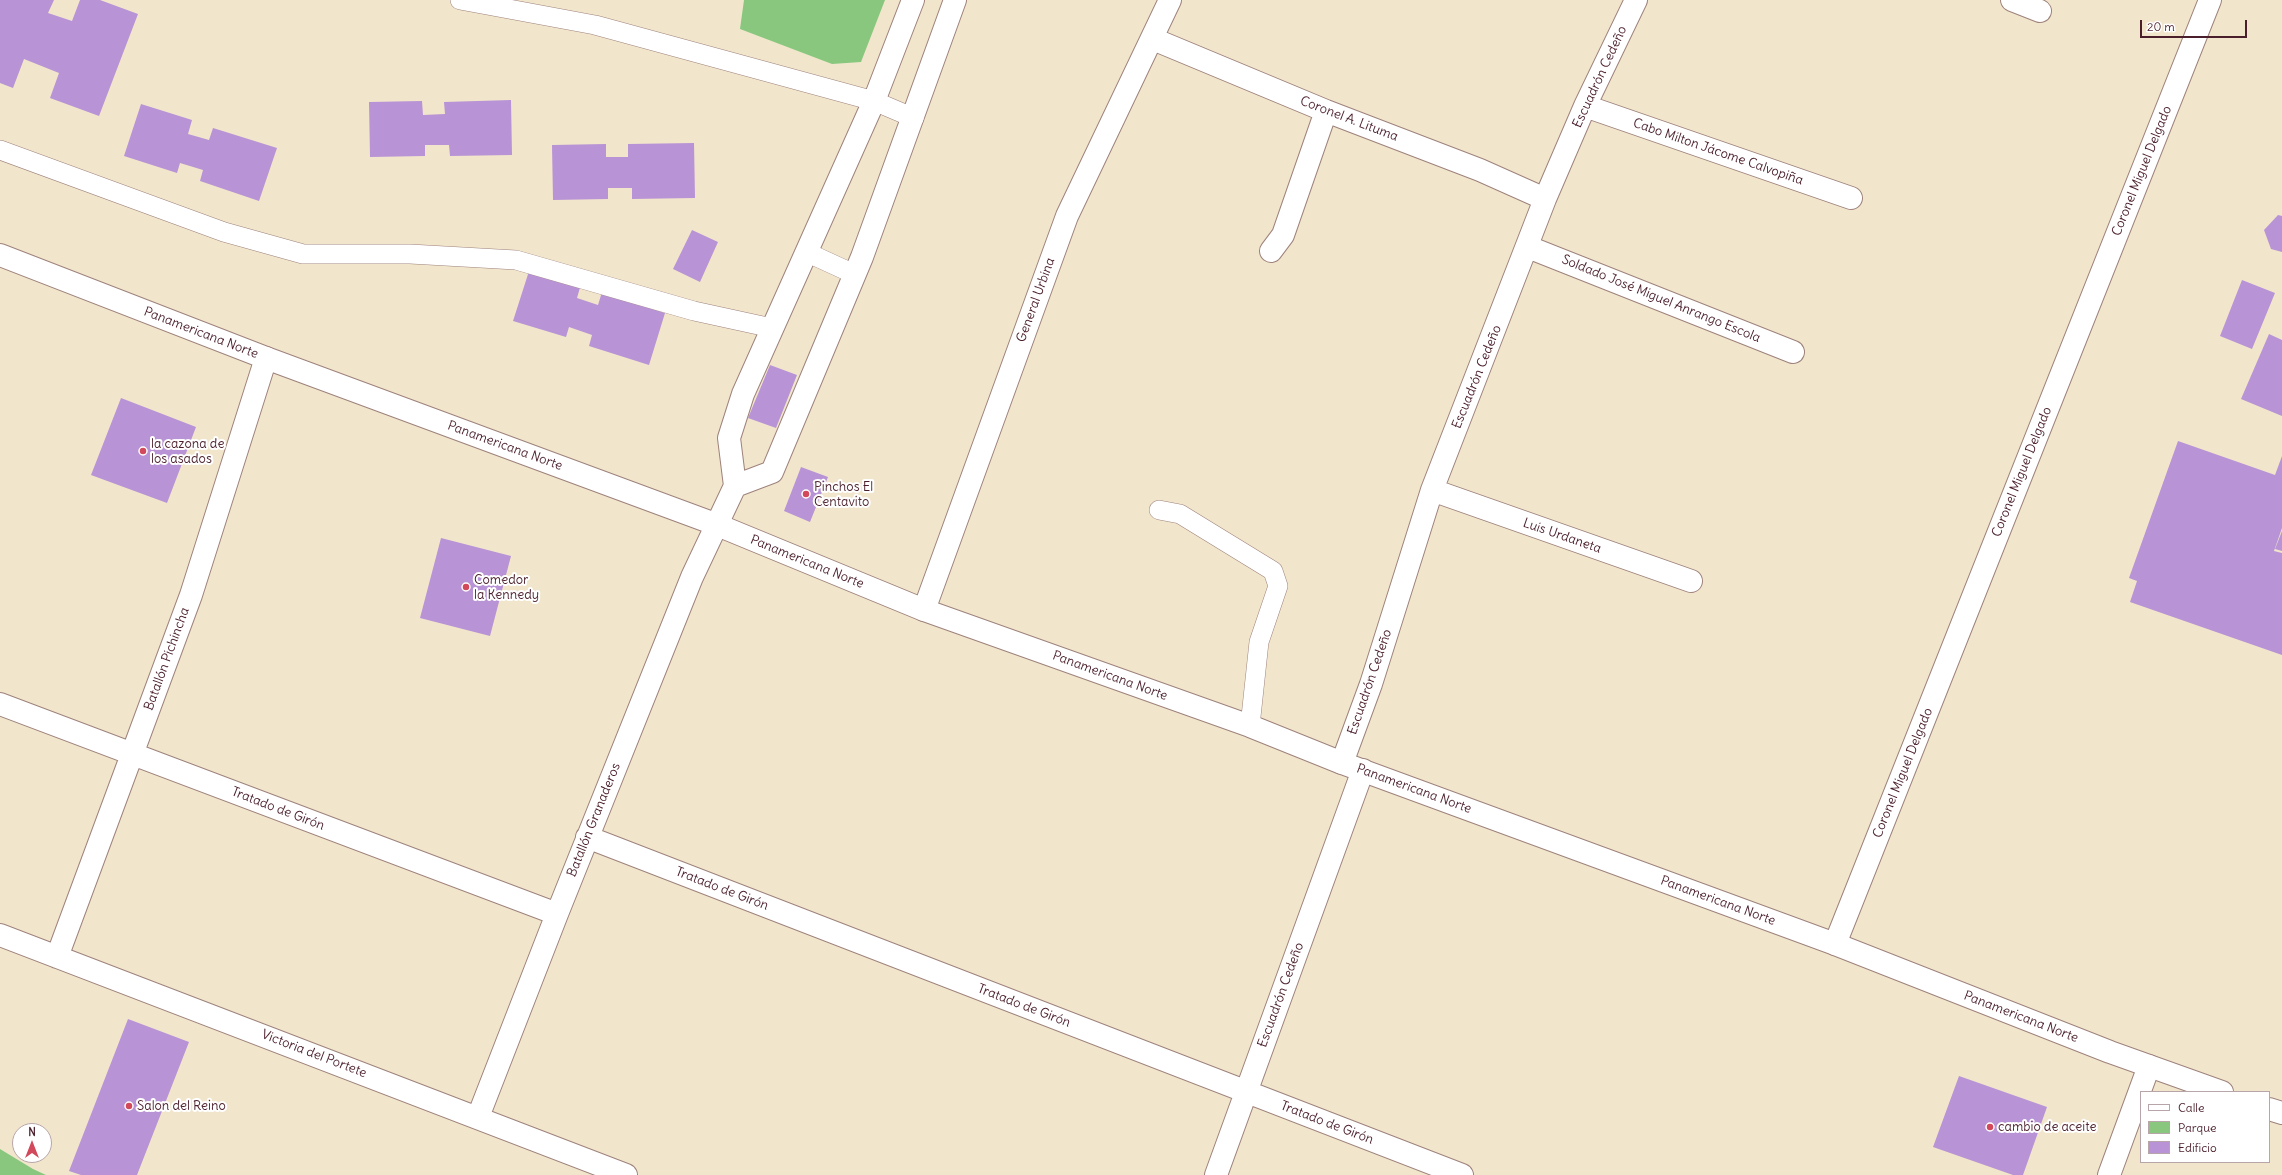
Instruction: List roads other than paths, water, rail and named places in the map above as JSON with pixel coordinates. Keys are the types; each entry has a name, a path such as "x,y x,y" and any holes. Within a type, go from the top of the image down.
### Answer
{"street":[{"path":"913,0 874,101 743,394 729,438 735,486 772,472 854,274 914,118 956,0"},
{"name":"General Urbina","path":"924,610 1067,216 1170,0"},
{"name":"Escuadrón Cedeño","path":"1342,763 1371,684 1432,490 1528,247 1545,199 1586,106 1636,0"},
{"path":"2012,0 2040,11"},
{"name":"Coronel Miguel Delgado","path":"1835,944 2210,0"},
{"name":"Coronel A. Lituma","path":"1152,39 1326,111 1480,170 1545,199"},
{"name":"Cabo Milton Jácome Calvopiña","path":"1586,106 1851,198"},
{"path":"1271,251 1283,235 1326,111"},
{"name":"Soldado José Miguel Anrango Escola","path":"1528,247 1793,352"},
{"name":"Panamericana Norte","path":"0,255 266,358 715,524 924,610 1250,726 1342,763 1835,944 2149,1066 2219,1091"},
{"name":"Batallón Pichincha","path":"57,957 191,595 266,358"},
{"name":"Batallón Granaderos","path":"478,1117 587,837 692,577 715,524 735,486"},
{"name":"Luis Urdaneta","path":"1432,490 1691,581"},
{"name":"Tratado de Girón","path":"0,704 557,914"},
{"name":"Escuadrón Cedeño","path":"1216,1175 1245,1091 1363,770"},
{"name":"Tratado de Girón","path":"587,837 1462,1175"},
{"name":"Victoria del Portete","path":"0,935 626,1175"},
{"path":"2109,1175 2149,1066"},
{"path":"2270,1108 2282,1113"}],"lane":[{"path":"460,0 595,25 874,101 914,118"},
{"path":"0,150 224,232 303,254 410,254 516,260 694,311 772,328"},
{"path":"806,252 854,274"},
{"path":"1159,510 1180,514 1273,571 1278,586 1259,642 1250,726"}],"place":[{"name":"la cazona de los asados","path":"143,451"},
{"name":"Pinchos El Centavito","path":"806,494"},
{"name":"Comedor la Kennedy","path":"466,587"},
{"name":"Salon del Reino","path":"129,1106"},
{"name":"cambio de aceite","path":"1990,1127"}]}
